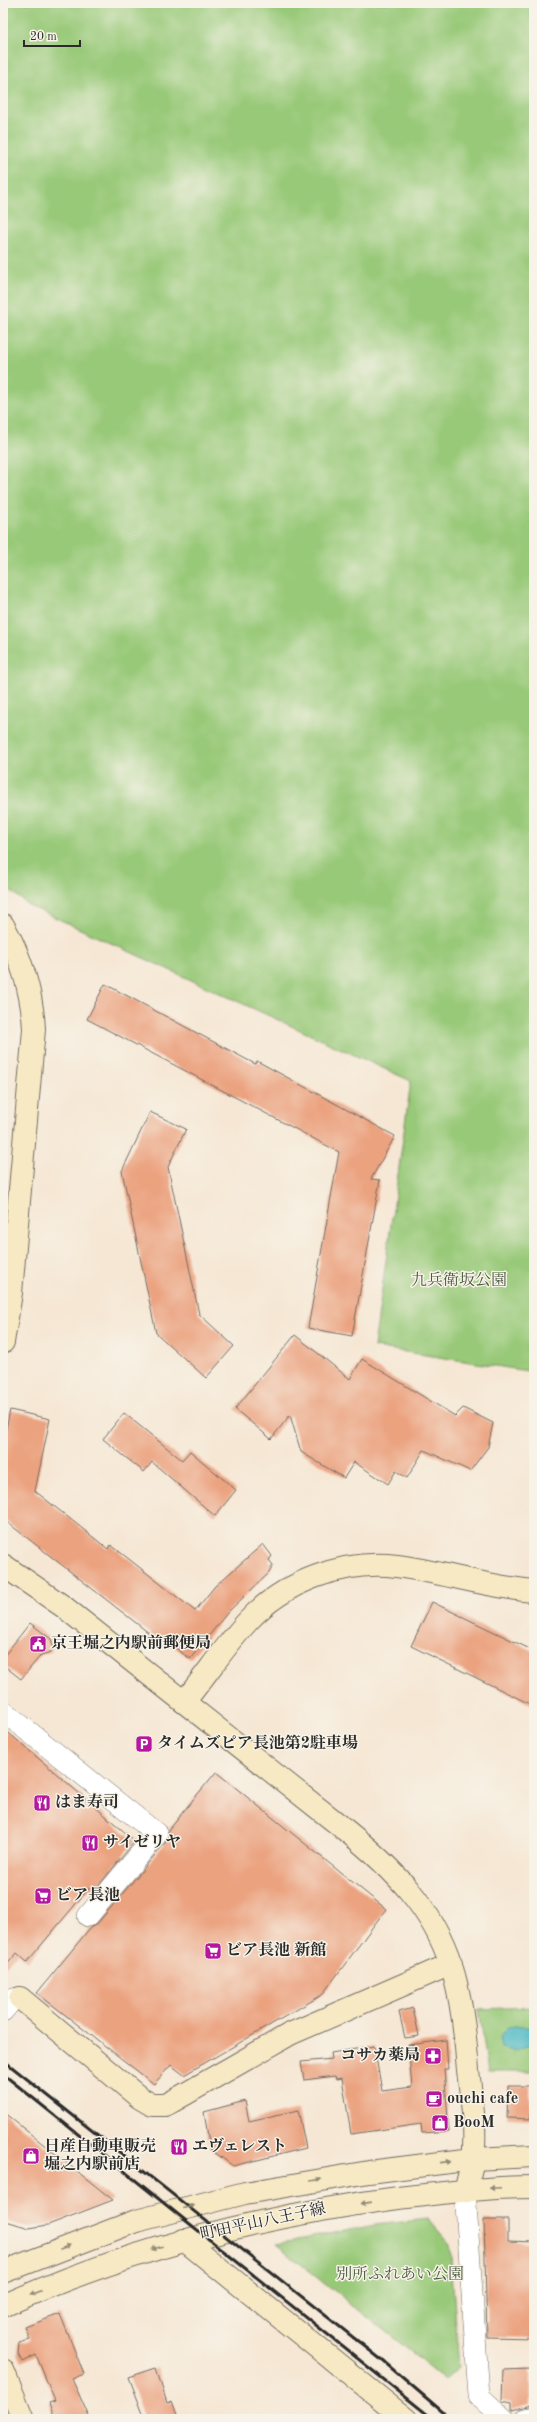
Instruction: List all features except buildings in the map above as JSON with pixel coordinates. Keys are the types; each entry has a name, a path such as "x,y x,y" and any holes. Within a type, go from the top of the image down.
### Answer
{"street":[{"path":"3,925 12,941 24,973 33,1010 34,1028 11,1293 3,1342"},
{"path":"3,1565 64,1606 390,1867 423,1907 451,1964 464,2028 475,2133 473,2159 465,2190 478,2396 504,2419"},
{"path":"184,1702 248,1620 284,1592 303,1582 335,1570 372,1565 396,1566 509,1589 534,1591"},
{"path":"3,1712 157,1834 88,1916"},
{"path":"11,2004 140,2098 152,2105 166,2105 290,2034 451,1964"},
{"name":"町田平山八王子線","path":"3,2272 130,2223 245,2193 329,2178 473,2159 534,2156"},
{"name":"町田平山八王子線","path":"3,2306 115,2262 184,2240 225,2229 320,2209 465,2190 534,2187"},
{"path":"184,2240 406,2419"},
{"path":"3,2370 23,2419"},
{"path":"525,2419 534,2417"}],"green space":[{"name":"九兵衛坂公園","path":"3,3 534,3 534,1372 374,1347 411,1081 28,905 3,884"},
{"path":"534,2007 534,2072 488,2072 479,2009"},
{"name":"別所ふれあい公園","path":"428,2219 450,2244 459,2367 445,2379 276,2244 375,2225"}],"water":[{"path":"534,2026 534,2043 514,2051 502,2048 500,2036 507,2027"}],"railway":[{"path":"3,2060 383,2361 451,2419"},
{"path":"3,2074 433,2419"}],"place":[{"name":"京王堀之内駅前郵便局","path":"38,1644"},
{"name":"タイムズピア長池第2駐車場","path":"144,1744"},
{"name":"はま寿司","path":"42,1803"},
{"name":"サイゼリヤ","path":"90,1843"},
{"name":"ビア長池","path":"43,1896"},
{"name":"ビア長池 新館","path":"213,1951"},
{"name":"コサカ薬局","path":"433,2056"},
{"name":"ouchi cafe","path":"434,2099"},
{"name":"BooM","path":"440,2123"},
{"name":"エヴェレスト","path":"179,2147"},
{"name":"日産自動車販売 堀之内駅前店","path":"31,2156"}]}
